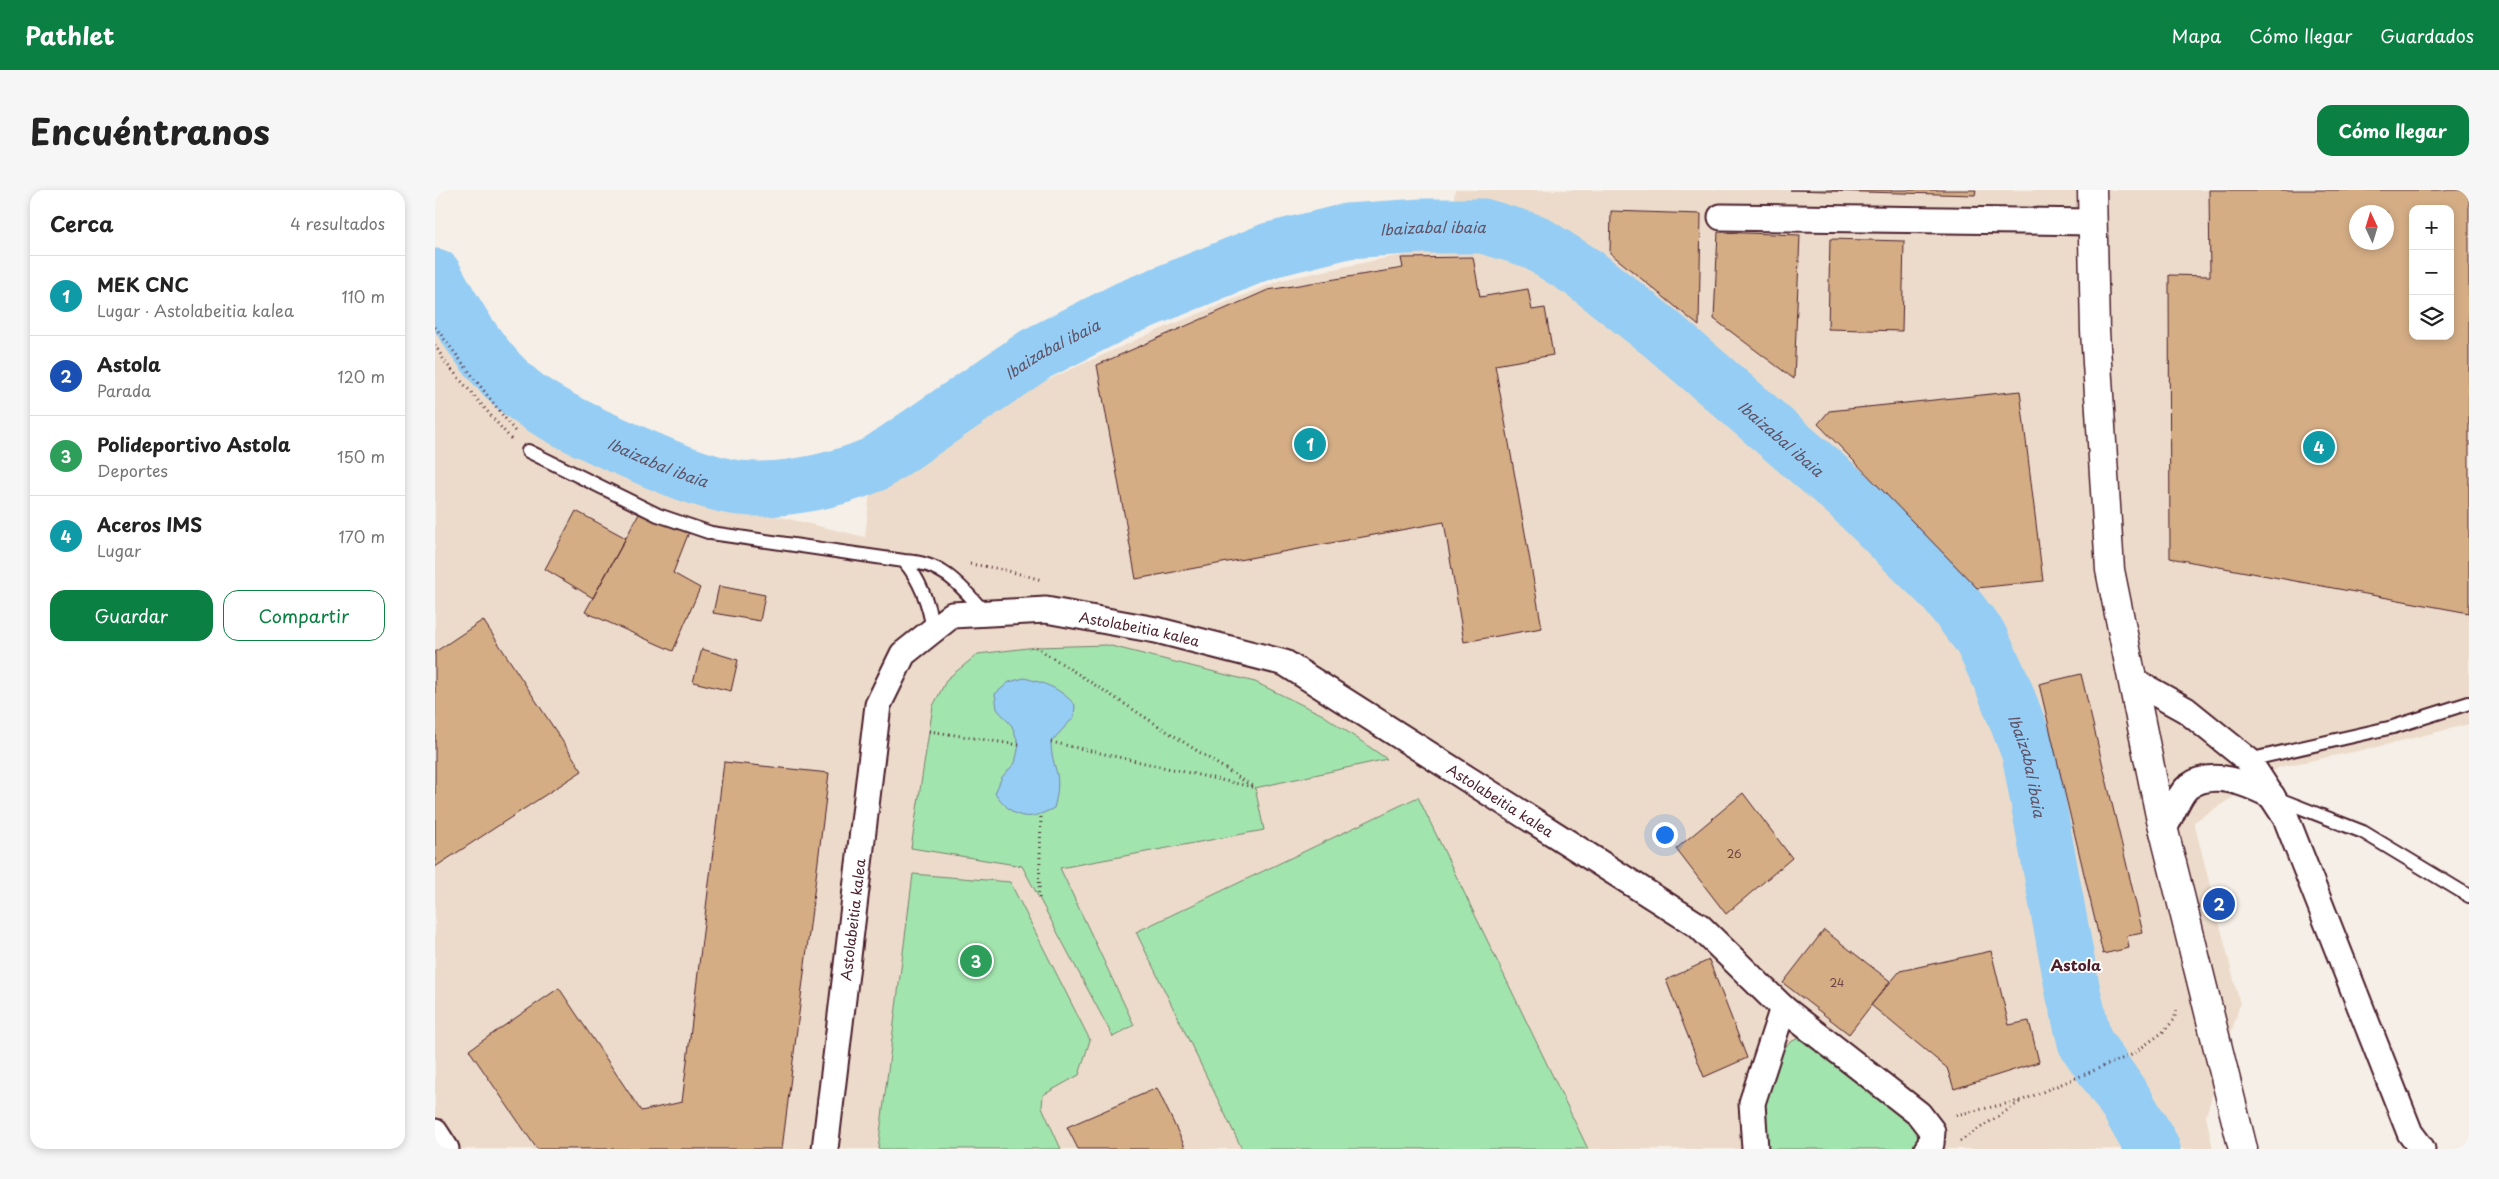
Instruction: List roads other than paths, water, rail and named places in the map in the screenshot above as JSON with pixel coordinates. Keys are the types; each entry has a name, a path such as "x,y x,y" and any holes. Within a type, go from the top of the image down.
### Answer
{"street":[{"path":"2093,190 2092,222 2096,340 2110,570 2163,831 2243,1149"},
{"path":"1721,217 2092,222"},
{"name":"Astolabeitia kalea","path":"825,1149 878,705 903,654 952,615 1046,610 1156,630 1285,663 1699,926 1783,1008 1919,1114 1932,1131 1931,1144 1927,1149"},
{"path":"2132,680 2186,710 2248,760 2286,818 2410,1133 2422,1149"},
{"path":"2163,831 2187,787 2203,779 2223,778 2272,796"},
{"path":"1755,1149 1752,1104 1783,1008"},
{"path":"435,1132 446,1149"}],"lane":[{"path":"528,451 658,514 711,533 904,561 921,561 939,568 959,583 985,613"},
{"path":"904,561 920,584 929,605 933,630"},
{"path":"2248,760 2393,727 2469,703"},
{"path":"2272,796 2363,832 2469,896"}],"water":[{"path":"1024,678 1052,687 1064,694 1075,705 1074,717 1051,742 1058,783 1054,808 1035,816 1021,816 1014,813 995,793 1002,777 1015,763 1019,745 1012,726 997,709 995,694 1009,682"}],"waterway":[{"name":"Ibaizabal ibaia","path":"435,276 462,323 483,353 494,367 529,399 561,418 596,435 678,471 723,485 760,489 780,488 820,481 859,471 875,464 1036,354 1127,308 1270,250 1347,231 1422,226 1483,226 1533,241 1585,274 1659,332 1848,495 1943,589 1980,637 2002,683 2029,753 2073,992 2085,1042 2126,1102 2153,1149"}],"place":[{"name":"MEK CNC","path":"1310,444"},
{"name":"Aceros IMS","path":"2319,447"},
{"name":"Astola","path":"2219,904"},
{"name":"Polideportivo Astola","path":"976,961"}],"district":[{"name":"Astola","path":"2076,964"}]}
